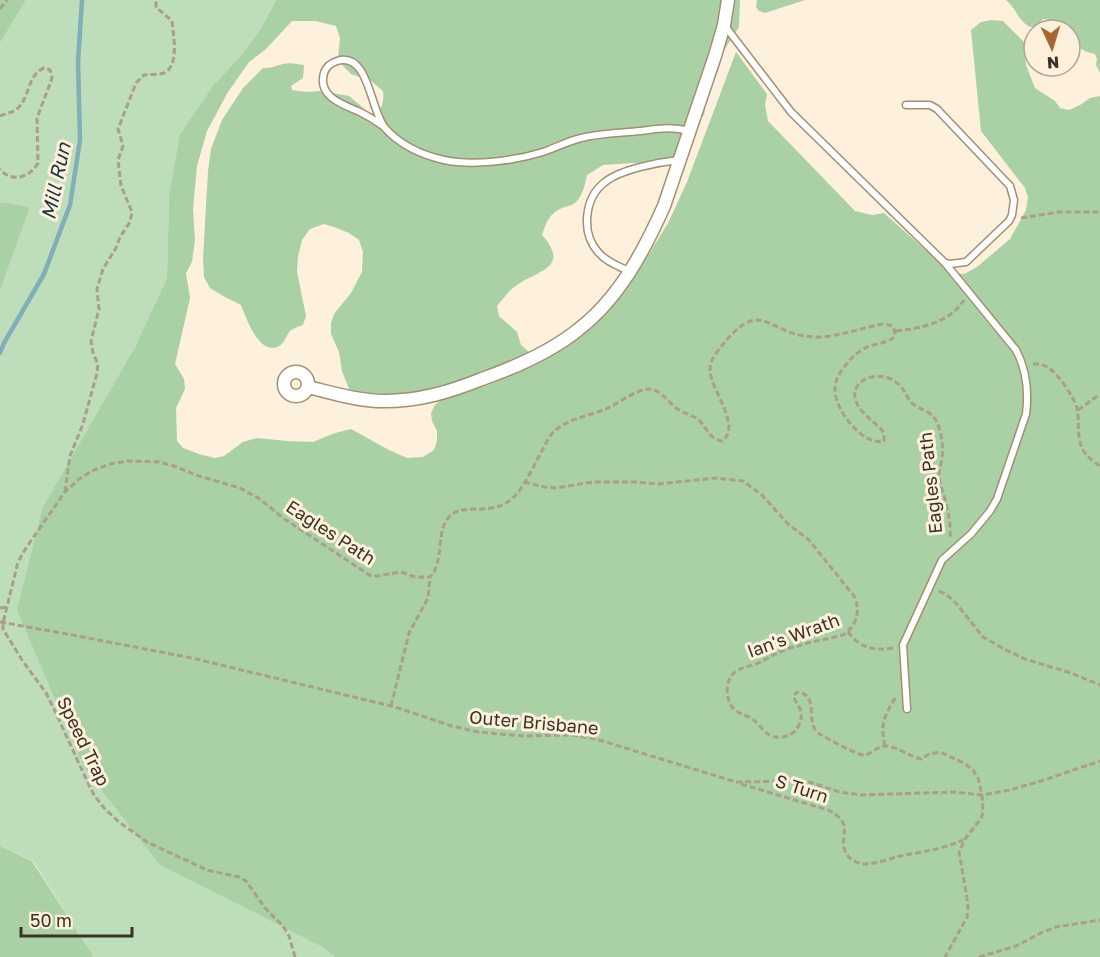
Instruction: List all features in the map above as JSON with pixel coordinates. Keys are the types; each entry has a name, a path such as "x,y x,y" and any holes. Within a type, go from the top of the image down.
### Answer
{"street":[{"path":"308,387 353,398 401,400 435,396 525,362 567,339 593,318 630,272 664,206 724,25 728,0"}],"lane":[{"path":"724,25 792,112 945,263 1016,350 1023,366 1028,388 1026,414 1000,490 990,511 982,521 939,564 903,645 907,709"},
{"path":"383,126 359,66 345,60 326,68 323,78 326,90 340,104 360,112 383,126 393,136 420,153 462,163 527,156 587,137 673,127 690,131"},
{"path":"906,105 930,105 937,110 1010,186 1014,200 1009,221 966,262 945,263"},
{"path":"630,272 605,259 592,244 587,223 591,202 601,186 611,178 654,163 680,160"}],"path":[{"path":"0,9 7,0"},
{"path":"64,493 70,456 83,424 97,373 98,364 91,341 99,309 97,289 103,269 130,222 132,212 121,186 118,160 123,146 118,129 136,83 144,75 164,73 171,68 175,51 172,21 156,7 156,0"},
{"path":"0,116 19,108 35,74 44,68 50,70 51,81 36,124 38,164 25,176 6,176 0,169"},
{"path":"1009,221 1059,212 1100,212"},
{"path":"391,706 409,633 428,598 430,577 434,573 443,527 457,510 491,509 512,500 555,430 576,418 607,409 646,389 651,389 657,391 679,410 698,420 707,433 718,441 725,439 729,426 711,377 711,363 734,332 744,324 759,320 767,321 797,334 812,337 838,335 883,324 891,325 895,331 920,327 946,318 961,306 968,292"},
{"name":"Eagles Path","path":"895,331 895,336 891,340 867,347 848,362 837,378 836,398 839,409 847,421 860,433 876,442 884,441 884,433 860,409 856,401 857,387 861,381 870,377 888,378 904,389 912,403 932,416 940,435 942,458 939,478 949,517 950,542 945,556"},
{"path":"1023,366 1044,365 1053,371 1074,400 1078,410 1082,449 1088,458 1100,466"},
{"path":"1078,410 1100,394"},
{"name":"Eagles Path","path":"1,623 18,562 64,493 79,479 94,470 128,461 159,462 240,488 260,499 283,518 371,576 401,572 430,577"},
{"name":"Ian's Wrath","path":"524,482 556,488 593,482 658,484 716,478 743,481 762,495 788,524 808,540 854,596 858,604 858,611 848,632 800,645 733,673 729,679 730,704 734,709 749,717 769,736 784,737 792,734 801,721 800,708 794,699 794,695 801,692 810,701 813,727 819,733 860,755 870,754 877,748 885,746"},
{"path":"929,586 947,595 956,603 978,632 990,641 1025,659 1071,673 1100,685"},
{"path":"0,608 7,607"},
{"name":"Outer Brisbane","path":"1,623 68,633 192,658 391,706 478,732 523,736 571,735 596,739 736,782 802,781 839,792 862,795 955,792 982,795 1041,781 1100,761"},
{"name":"Speed Trap","path":"1,623 14,648 46,693 94,795 104,808 147,843 207,870 239,877 246,881 265,908 283,926 289,936 295,957"},
{"path":"848,632 854,640 865,647 877,650 903,645"},
{"path":"896,696 882,727 885,746 921,759 929,754 940,752 964,763 978,777 982,795 982,816 960,847 959,857 967,898 967,917 945,957"},
{"name":"S Turn","path":"736,782 836,814 844,824 844,848 852,860 857,862 872,863 949,845 964,839"},
{"path":"979,957 1017,946 1056,927 1100,920"}],"green space":[{"path":"0,0 26,0 0,43"},
{"path":"26,0 276,0 261,28 241,56 169,196 167,278 133,351 324,947 335,957 94,957 33,861 0,846 0,291 30,207 0,202 0,43"},
{"path":"276,0 740,0 739,27 711,71 704,115 694,125 694,139 683,157 655,164 603,165 587,175 582,193 576,202 554,212 549,218 542,235 550,246 552,261 548,267 514,287 497,306 499,316 517,332 521,345 529,352 503,373 427,396 364,396 349,389 342,371 339,352 331,334 331,323 334,314 351,293 362,272 363,252 359,240 349,233 324,224 310,229 302,240 297,272 306,316 303,325 290,331 279,346 272,348 265,346 254,334 241,305 210,288 204,277 203,259 211,149 222,120 243,88 263,68 288,63 304,65 303,78 291,86 292,90 320,91 349,96 369,113 376,114 382,103 383,91 371,81 351,74 338,58 340,38 336,26 315,21 292,21 266,49 249,62 228,92 207,131 197,166 193,209 195,240 192,262 186,273 190,298 175,364 184,379 185,389 176,408 177,441 183,448 215,458 224,456 243,442 257,438 313,442 351,429 407,458 423,457 434,450 437,431 431,413 442,399 485,386 534,364 585,332 605,315 639,270 668,223 687,182 736,52 767,94 765,105 768,121 855,211 872,215 884,213 951,273 964,274 977,267 1010,239 1026,210 1028,197 1025,188 981,131 971,30 981,22 1003,21 1022,40 1022,78 1031,78 1035,88 1055,101 1060,108 1069,110 1090,98 1100,96 1100,957 335,957 323,947 160,865 85,769 17,610 43,507 133,351 167,278 169,196 180,135 213,86 241,56 261,28"},
{"path":"757,0 805,0 765,13 756,7"},
{"path":"1006,0 1100,0 1100,73 1096,65 1095,54 1082,50 1082,18 1022,20"},
{"path":"0,202 30,207 0,291"},
{"path":"0,846 32,861 94,957 0,957"}],"waterway":[{"name":"Mill Run","path":"0,353 44,274 70,205 80,140 78,62 82,0"}]}
